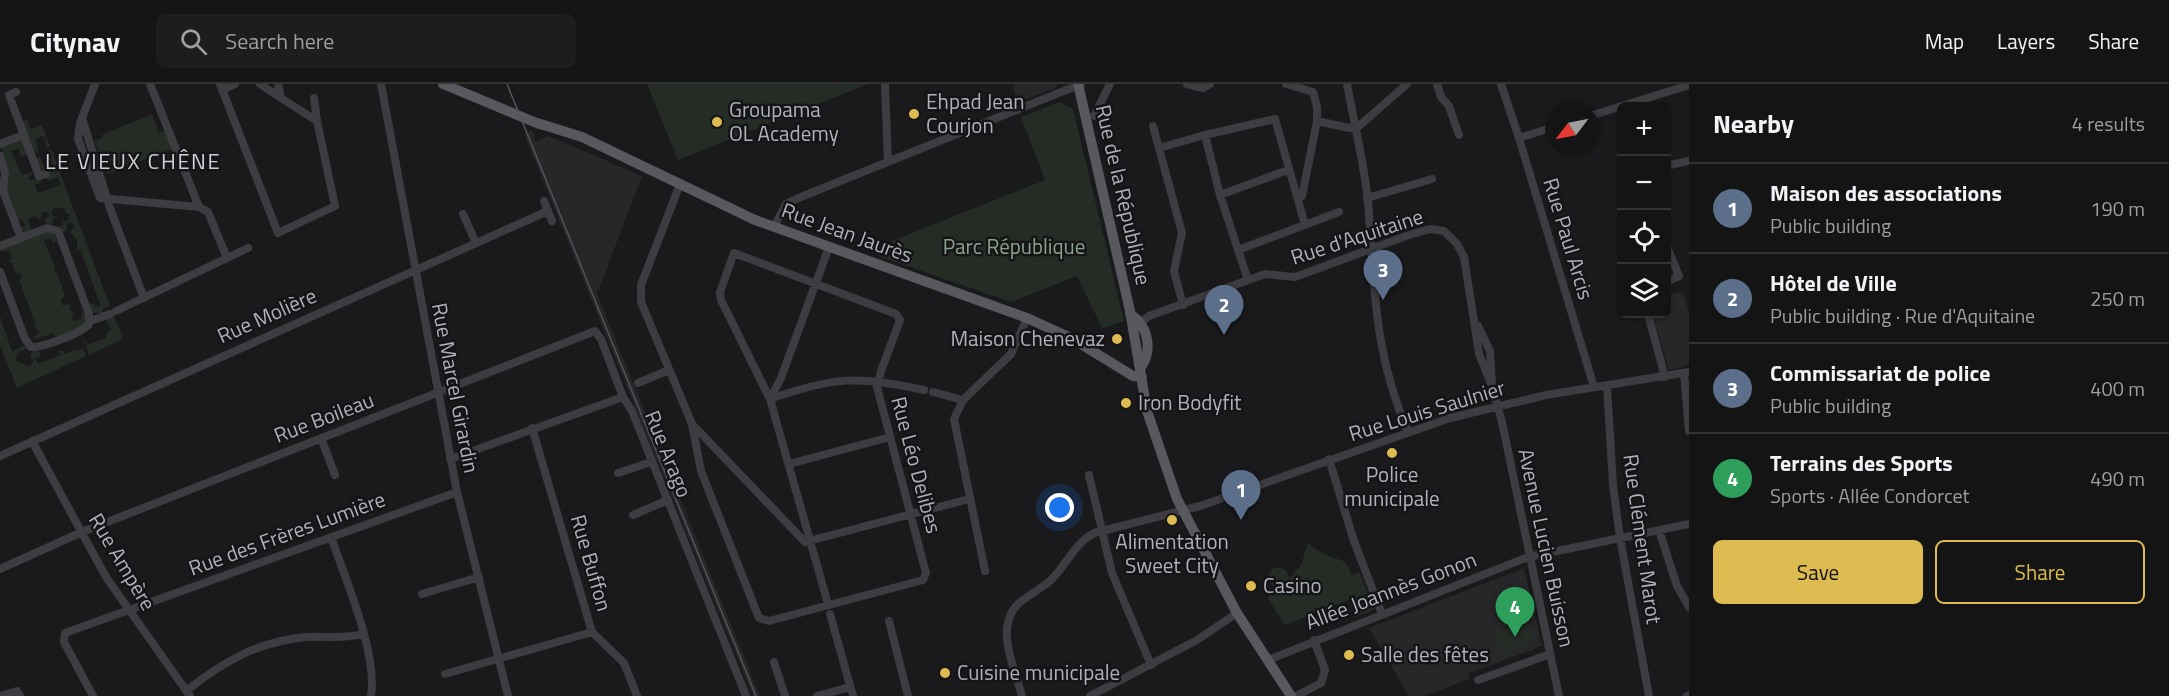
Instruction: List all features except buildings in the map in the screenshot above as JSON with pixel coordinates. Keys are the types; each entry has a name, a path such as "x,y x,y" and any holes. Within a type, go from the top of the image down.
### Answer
{"main road":[{"name":"Rue Jean Jaurès","path":"443,84 596,151 621,158 774,227 1028,318 1071,338 1127,370 1141,372"},
{"name":"Rue de la République","path":"1079,84 1130,314 1139,328"},
{"path":"1139,328 1143,354 1141,372 1147,411 1182,510 1237,613 1291,696"}],"street":[{"path":"95,84 82,118 78,139 100,198 199,207 208,212 227,258"},
{"path":"150,84 199,207"},
{"path":"235,84 221,87 278,233 335,206 314,98"},
{"path":"260,84 317,121"},
{"path":"278,84 281,98"},
{"name":"Rue Marcel Girardin","path":"381,84 450,459 508,696"},
{"path":"885,84 888,162"},
{"path":"774,227 780,213 790,201 1079,84"},
{"path":"1094,116 1110,84"},
{"path":"1187,84 1203,88 1210,84"},
{"path":"1286,84 1313,92 1317,107 1317,121 1302,196"},
{"path":"1347,84 1367,198 1382,355 1408,432"},
{"path":"1355,128 1407,84"},
{"path":"1437,84 1441,97 1449,106 1459,135"},
{"name":"Rue Paul Arcis","path":"1501,84 1594,387"},
{"path":"1599,113 1689,85"},
{"path":"9,94 39,176"},
{"path":"1159,148 1275,119 1305,225"},
{"path":"1317,121 1355,128"},
{"path":"1153,126 1182,233 1174,271 1183,305"},
{"path":"1518,138 1545,130"},
{"path":"0,144 23,135"},
{"path":"1205,135 1220,195 1248,280"},
{"path":"0,156 5,173 3,191 21,238"},
{"path":"1671,165 1689,161"},
{"path":"1220,195 1288,170"},
{"path":"1367,198 1432,179"},
{"path":"680,184 640,285 641,302 692,424 800,540 810,542 969,499"},
{"path":"109,199 144,298"},
{"path":"544,201 552,221"},
{"name":"Rue Molière","path":"0,456 548,211"},
{"path":"1238,250 1339,212"},
{"path":"463,214 476,243"},
{"path":"0,246 50,228 58,231 90,321"},
{"name":"Rue d'Aquitaine","path":"1139,328 1155,315 1248,280 1273,273 1295,277 1370,248 1430,229 1444,231 1457,244 1464,257 1475,320 1490,351 1492,386 1498,407"},
{"path":"770,399 781,378 829,247"},
{"path":"0,272 25,339 31,347 40,347 82,330 90,321 248,248"},
{"path":"816,284 734,253 720,292 721,300 770,399 828,604"},
{"path":"1671,256 1679,276 1671,280"},
{"name":"Rue Léo Delibes","path":"692,424 701,471 759,618 769,621 922,580 926,573 878,387 878,380 900,320 896,314 816,284"},
{"path":"985,571 954,419 963,400 1011,354 1028,318"},
{"path":"1649,318 1665,377"},
{"name":"Rue Boileau","path":"0,569 82,532 595,331 601,339 623,397"},
{"path":"638,383 669,370"},
{"path":"1687,373 1689,431"},
{"name":"Rue Louis Saulnier","path":"1101,530 1182,510 1450,418 1594,387 1687,373"},
{"path":"770,399 812,385 851,379 878,380 924,390"},
{"name":"Rue Clément Marot","path":"1607,386 1613,484 1620,538 1649,696"},
{"path":"933,392 963,400"},
{"name":"Rue Arago","path":"450,459 623,397 632,411 746,696"},
{"name":"Avenue Lucien Buisson","path":"1498,407 1559,696"},
{"name":"Rue Buffon","path":"532,428 592,632 624,663 637,696"},
{"path":"789,465 890,437"},
{"path":"321,438 335,475"},
{"name":"Rue Ampère","path":"32,441 106,577 188,694"},
{"path":"1329,459 1354,541 1382,614"},
{"path":"618,473 651,462"},
{"path":"1089,475 1112,573 1151,664"},
{"name":"Rue des Frères Lumière","path":"93,696 64,642 65,633 457,492"},
{"path":"633,515 668,500"},
{"name":"Allée Joannès Gonon","path":"1268,660 1528,557 1689,524"},
{"path":"1022,696 1006,633 1011,613 1022,600 1051,579 1080,543 1101,530"},
{"path":"1659,530 1677,586 1689,607"},
{"path":"331,537 363,634 373,683 371,696"},
{"path":"422,594 479,577"},
{"path":"1090,696 1210,632 1237,613"},
{"path":"817,696 852,692 830,614"},
{"path":"889,621 908,696"},
{"path":"445,674 592,632"},
{"path":"188,694 228,660 268,643 327,636 349,638 363,634"},
{"path":"1296,696 1321,683 1325,670 1314,640"},
{"path":"1478,680 1550,654"},
{"path":"774,662 785,696"},
{"path":"1,696 17,691 20,696"}],"shaded area":[{"path":"1013,84 1057,84 1055,88 1019,102 1016,100"},
{"path":"532,130 536,142 549,136 642,176 597,294 760,696 753,696 524,134"},
{"path":"1683,292 1689,312 1689,365 1669,370 1654,318 1671,318 1671,294"},
{"path":"1524,568 1542,646 1469,673 1469,679 1424,696 1409,696 1369,628"}],"green space":[{"name":"Groupama OL Academy","path":"647,84 868,84 678,160"},
{"name":"Parc République","path":"1060,102 1073,109 1124,321 1102,328 1077,276 1011,302 878,256 882,245 1045,180 1021,117"},
{"path":"152,114 159,133 165,131 172,149 107,174 94,141 102,138 102,135"},
{"path":"27,119 30,129 42,125 110,306 102,309 103,313 92,313 88,304 101,306 81,252 83,249 77,251 77,240 70,232 74,227 72,222 66,224 68,230 62,232 60,226 64,224 61,220 67,222 70,215 65,212 66,209 54,207 51,214 56,217 52,219 53,223 47,226 44,219 49,216 47,211 42,212 41,218 38,219 36,216 28,219 32,231 28,232 20,228 25,226 23,221 16,218 6,190 7,168 1,151 2,146 22,140 28,154 21,157 19,148 11,151 22,175 34,172 28,178 30,181 40,178 42,182 35,185 38,193 61,185 58,177 48,181 35,159 40,157 44,166 52,163 47,151 51,149 46,148 45,138 41,136 35,139 39,151 33,153 21,122"},
{"path":"47,231 53,233 57,240 53,244 51,238 44,241 55,268 54,273 57,273 65,295 61,300 63,306 69,304 72,313 75,312 72,316 74,321 82,318 81,313 85,312 87,317 84,326 56,338 53,333 37,339 33,337 40,333 34,327 36,326 19,279 22,278 20,273 16,274 12,262 10,263 9,260 12,258 9,250 4,252 0,250"},
{"path":"114,315 123,339 89,355 83,338 88,345 106,338 107,332 112,330 105,318"},
{"path":"0,316 12,352 25,345 26,349 18,352 15,360 30,367 34,360 30,358 32,352 38,350 41,356 35,358 38,364 61,355 59,351 62,350 65,354 82,349 82,346 86,356 17,388 0,345"},
{"path":"1308,543 1324,554 1344,562 1352,576 1359,571 1374,610 1356,617 1349,600 1285,625 1267,597 1286,588 1287,583 1281,587 1273,586 1268,575 1272,569 1281,567 1287,572 1289,579 1301,565"},
{"path":"1528,622 1535,640 1502,653 1495,634"}],"tram line":[{"path":"507,84 756,696"}],"place":[{"name":"Ehpad Jean Courjon","path":"914,114"},
{"name":"Groupama OL Academy","path":"717,122"},
{"name":"Commissariat de police","path":"1383,300"},
{"name":"Hôtel de Ville","path":"1224,335"},
{"name":"Maison Chenevaz","path":"1117,339"},
{"name":"Iron Bodyfit","path":"1126,403"},
{"name":"Police municipale","path":"1392,453"},
{"name":"Alimentation Sweet City","path":"1172,520"},
{"name":"Maison des associations","path":"1241,520"},
{"name":"Casino","path":"1251,586"},
{"name":"Terrains des Sports","path":"1515,637"},
{"name":"Salle des fêtes","path":"1349,655"},
{"name":"Cuisine municipale","path":"945,673"}],"district":[{"name":"LE VIEUX CHÊNE","path":"133,161"}]}
